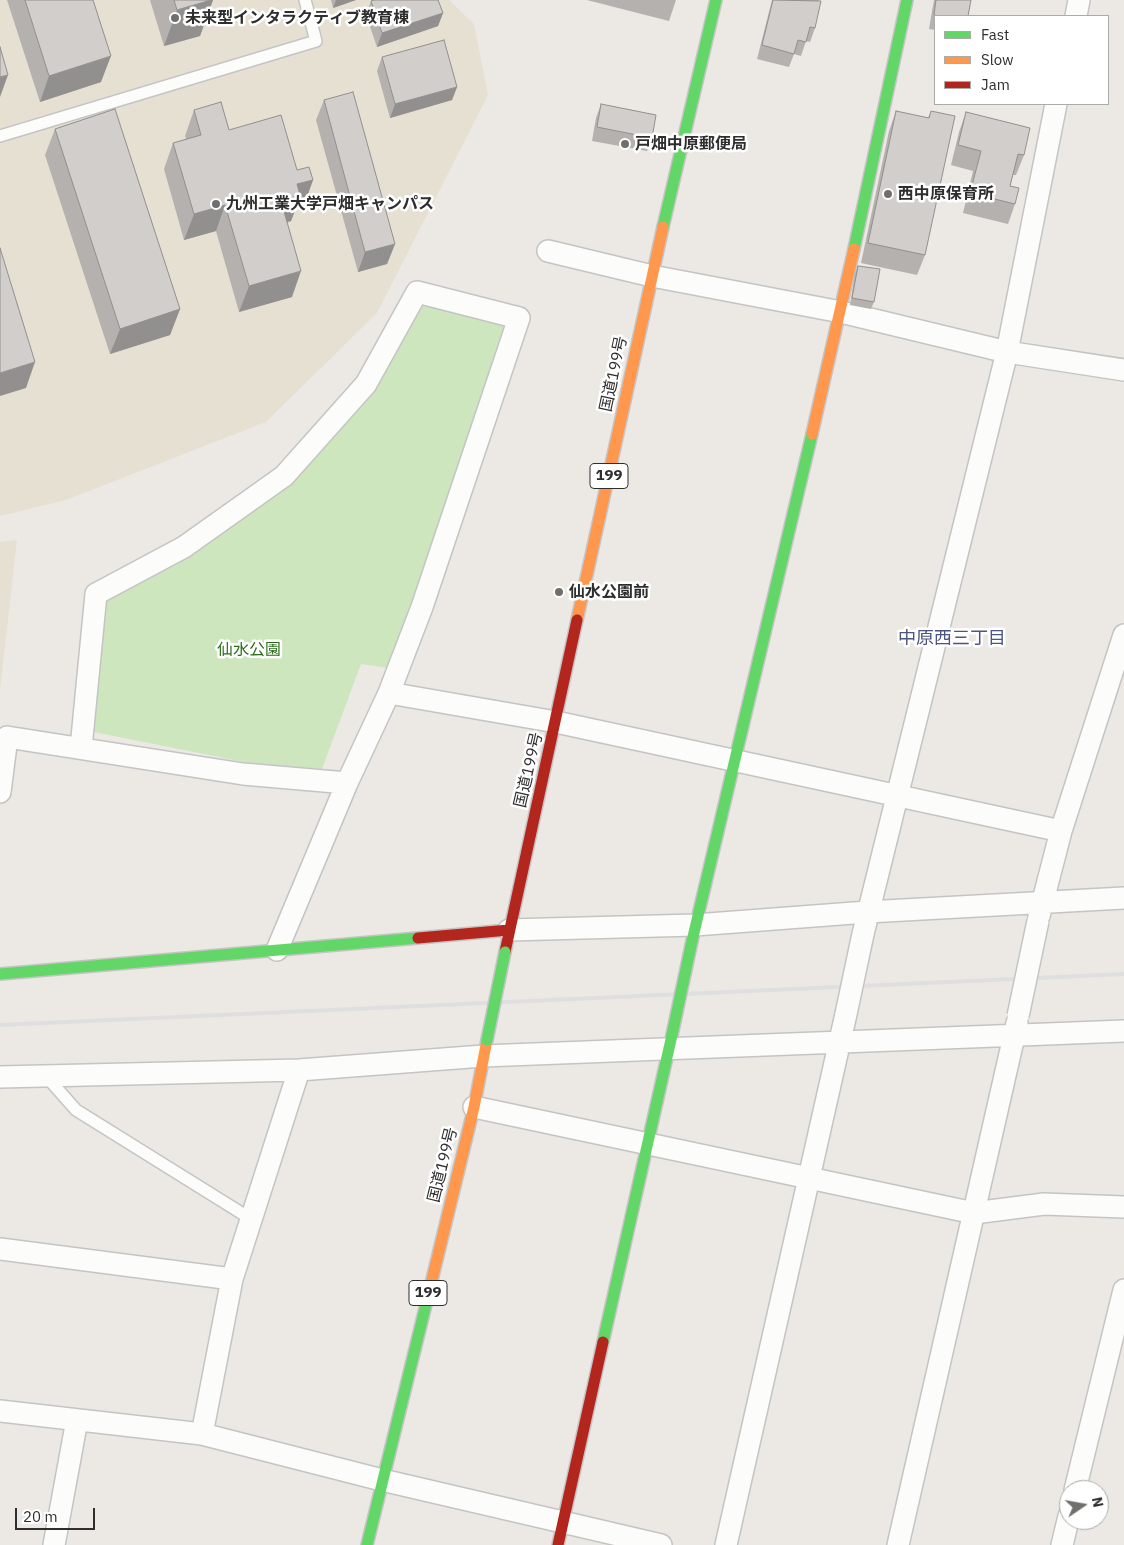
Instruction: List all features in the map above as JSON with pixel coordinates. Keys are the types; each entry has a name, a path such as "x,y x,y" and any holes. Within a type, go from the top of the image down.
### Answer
{"main road":[{"name":"国道199号","path":"366,1545 474,1107 505,952 652,276 716,0"},
{"path":"558,1545 671,1042 693,933 841,312 907,0"},
{"path":"0,974 510,930"}],"street":[{"path":"1076,15 1079,0"},
{"path":"726,1545 810,1178 867,912 1007,352 1056,105"},
{"path":"548,251 652,276 841,312 1007,352 1124,370"},
{"path":"81,748 96,594 184,547 284,476 366,384 417,292 519,318 422,607 389,693 347,784 277,950"},
{"path":"898,1545 1014,1037 1040,912 1060,831 1124,635"},
{"path":"389,693 556,722 1060,831"},
{"path":"0,792 7,737 243,774 347,784"},
{"path":"510,930 693,933 867,912 1040,912 1124,898"},
{"path":"0,1077 299,1070 485,1048 671,1042 840,1042 1014,1037 1124,1031"},
{"path":"202,1434 232,1279 299,1070"},
{"path":"474,1107 974,1213 1044,1204 1124,1207"},
{"path":"0,1249 232,1279"},
{"path":"1077,1480 1124,1290"},
{"path":"0,1411 202,1434 382,1480 661,1545"},
{"path":"54,1545 77,1420"},
{"path":"1062,1545 1066,1530"}],"lane":[{"path":"0,136 316,41 305,0"},
{"path":"46,1076 76,1110 251,1219"}],"shaded area":[{"name":"九州工業大学戸畑キャンパス","path":"0,0 449,0 474,24 488,95 377,313 266,422 66,500 0,516"},
{"path":"17,540 0,690 0,542"}],"green space":[{"name":"仙水公園","path":"417,292 519,318 441,555 388,668 361,664 322,769 249,763 89,731 103,587 185,558 284,476 366,384"}],"building":[{"path":"25,0 93,0 111,56 49,76"},
{"path":"174,0 211,0 177,10"},
{"path":"438,0 443,13 382,33 371,1"},
{"path":"773,0 821,1 815,28 810,27 806,42 798,40 794,54 762,45"},
{"path":"936,0 971,0 968,15 934,15"},
{"path":"444,40 457,87 395,104 382,57"},
{"path":"0,47 8,75 0,77"},
{"path":"353,92 395,244 365,252 324,100"},
{"path":"221,102 229,130 281,115 297,170 309,167 313,180 297,184 300,195 281,201 301,271 249,286 225,205 194,214 173,143 201,135 194,110"},
{"path":"601,104 656,115 652,138 597,127"},
{"path":"115,109 180,309 120,329 55,129"},
{"path":"896,111 929,118 931,111 955,116 925,255 868,243"},
{"path":"966,112 1030,128 1024,155 1018,154 1010,186 1019,188 1015,204 970,193 981,151 958,145"},
{"path":"0,248 35,362 0,373"},
{"path":"858,266 880,269 874,302 852,298"}],"railway":[{"path":"0,1025 1124,974"}],"traffic: fast":[{"path":"663,227 716,0"},
{"path":"854,249 907,0"},
{"path":"692,941 812,434"},
{"path":"0,974 418,938"},
{"path":"672,1035 692,941"},
{"path":"487,1040 505,952"},
{"path":"603,1342 672,1035"},
{"path":"367,1545 430,1288"}],"traffic: slow":[{"path":"577,620 663,227"},
{"path":"812,434 854,249"},
{"path":"430,1288 474,1107 487,1040"}],"traffic: jam":[{"path":"505,952 577,620"},
{"path":"418,938 509,930"},
{"path":"558,1545 603,1342"}],"place":[{"name":"未来型インタラクティブ教育棟","path":"175,18"},
{"name":"戸畑中原郵便局","path":"625,144"},
{"name":"西中原保育所","path":"888,194"},
{"name":"九州工業大学戸畑キャンパス","path":"216,204"},
{"name":"仙水公園前","path":"559,592"}],"district":[{"name":"中原西三丁目","path":"952,639"}]}
